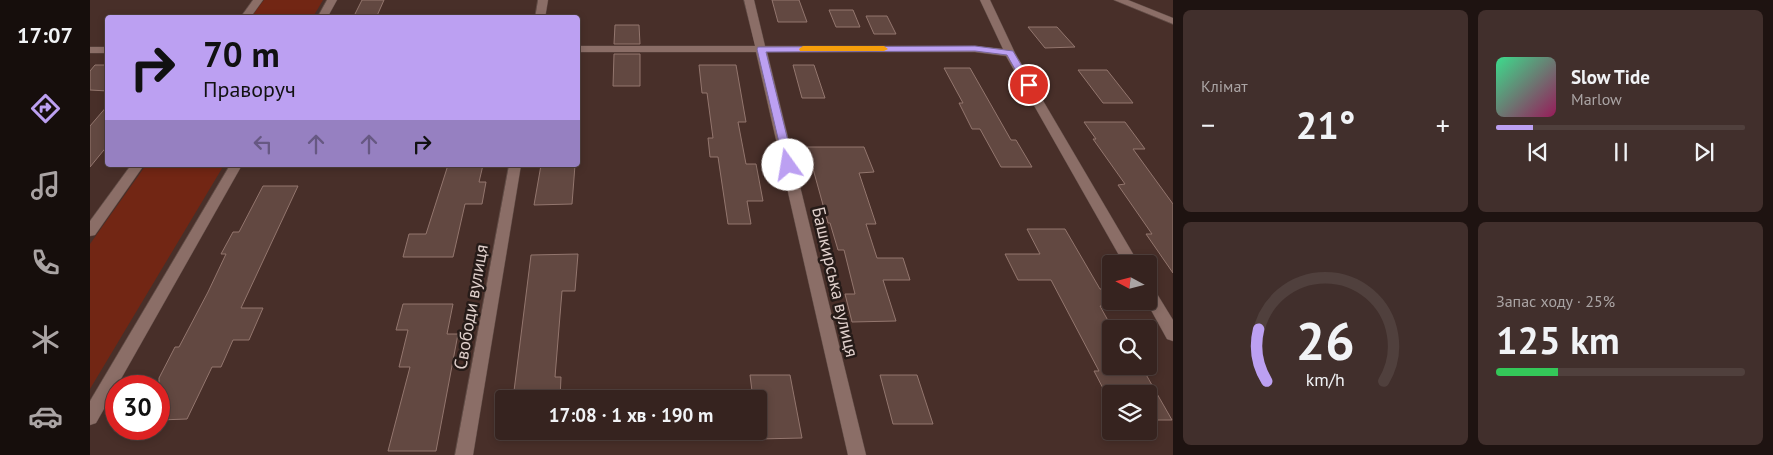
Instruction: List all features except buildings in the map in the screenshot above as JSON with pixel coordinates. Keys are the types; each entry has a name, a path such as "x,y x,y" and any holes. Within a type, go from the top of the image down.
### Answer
{"street":[{"path":"247,15 258,0"},
{"path":"324,15 332,0"},
{"path":"540,15 543,0"},
{"name":"Башкирська вулиця","path":"749,0 857,455"},
{"path":"985,0 1010,52 1127,255"},
{"path":"1119,0 1173,21"},
{"path":"580,49 975,49 1010,52"},
{"path":"90,50 105,50"},
{"path":"90,231 137,167"},
{"path":"90,417 235,167"},
{"name":"Свободи вулиця","path":"464,455 515,167"},
{"path":"1158,308 1173,334"}],"shaded area":[{"path":"264,0 323,0 314,15 253,15"},
{"path":"145,167 223,167 90,389 90,244"}],"slow traffic":[{"path":"803,49 884,49"}],"route":[{"path":"788,165 761,49 975,49 1010,52 1029,85"}]}
